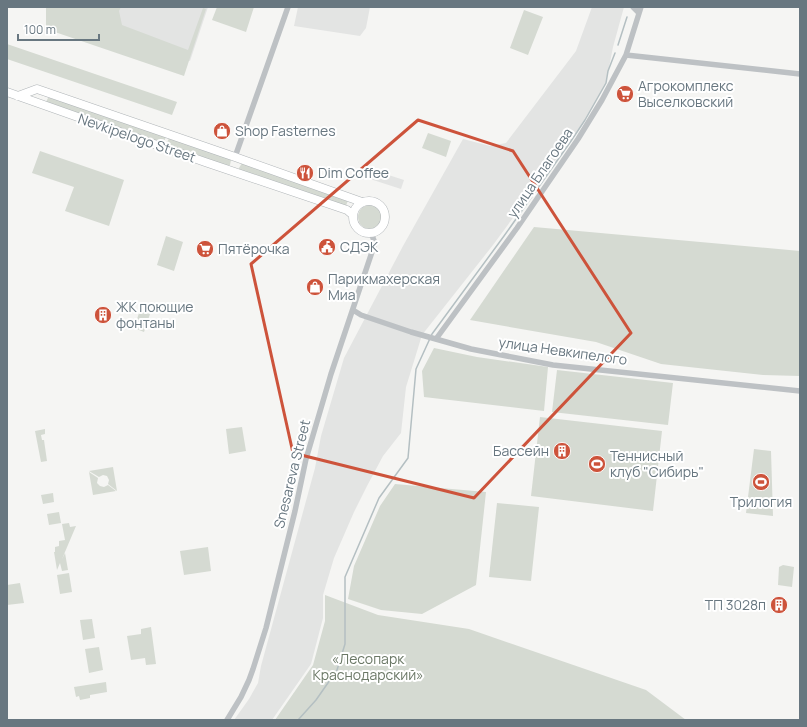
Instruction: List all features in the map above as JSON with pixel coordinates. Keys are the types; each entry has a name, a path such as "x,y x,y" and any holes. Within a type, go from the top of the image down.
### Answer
{"street":[{"path":"228,170 232,166 236,157 288,7"},
{"name":"улица Благоева","path":"434,339 517,228 578,139 602,100 626,55 637,10"},
{"path":"626,55 800,74"},
{"name":"Nevkipelogo Street","path":"18,96 37,88 362,202"},
{"name":"Nevkipelogo Street","path":"7,92 228,170 347,210 353,215"},
{"path":"47,107 45,102 46,97 52,94"},
{"path":"236,157 238,163 236,167 237,173"},
{"path":"362,202 376,202 382,206 385,212 386,220 378,231 367,233 359,230 354,223 353,215 356,208 362,202"},
{"name":"Snesareva Street","path":"227,720 249,680 266,628 295,512 306,459 331,374 375,243 371,233"},
{"name":"улица Невкипелого","path":"353,310 361,315 434,339 471,349 553,365 800,391"}],"highlighted area":[{"path":"418,120 513,151 631,333 474,498 293,453 251,264"}],"shaded area":[{"path":"50,7 208,7 190,61 51,14"},
{"path":"298,7 370,7 366,28 360,36 294,26"},
{"path":"592,7 624,7 613,47 606,83 585,120 493,245 422,335 406,387 401,433 383,456 354,512 334,558 323,595 323,618 311,664 272,720 234,720 258,683 261,666 315,468 321,436 344,358 403,246 463,139 490,146 506,143 576,51"},
{"path":"373,170 404,180 401,189 370,179"}],"green space":[{"path":"46,7 121,7 119,11 122,25 188,50 203,8 206,9 184,76 46,29"},
{"path":"217,7 254,7 246,32 212,20"},
{"path":"524,10 543,17 528,55 510,48"},
{"path":"7,44 177,102 172,115 7,59"},
{"path":"50,97 166,137 163,144 46,102"},
{"path":"428,133 451,141 446,157 422,148"},
{"path":"169,138 231,159 230,165 228,166 166,145"},
{"path":"40,151 124,180 109,226 65,211 74,187 32,173"},
{"path":"242,163 348,200 346,206 239,170"},
{"path":"370,205 375,206 381,212 381,222 375,228 370,229 365,228 359,222 358,217 359,212 365,206"},
{"path":"534,227 800,251 800,376 763,375 661,364 596,342 470,320"},
{"path":"166,236 183,242 174,271 157,265"},
{"path":"140,310 150,314 144,332 134,328"},
{"path":"434,348 477,357 548,367 544,411 424,397 422,371"},
{"path":"557,370 673,383 668,425 552,412"},
{"name":"Теннисный клуб \"Сибирь\"","path":"540,417 662,431 653,511 531,496"},
{"path":"242,427 246,451 229,454 226,429"},
{"path":"45,429 45,434 41,435 42,440 44,440 47,461 41,462 35,431"},
{"name":"Трилогия","path":"754,449 771,451 773,516 746,513"},
{"path":"113,467 117,491 108,484 109,480 107,476 103,475 99,477 89,471"},
{"path":"89,472 98,478 97,483 100,486 104,487 108,485 116,491 93,495"},
{"path":"395,484 486,492 476,585 422,614 381,610 348,599 354,566 380,506"},
{"path":"53,493 54,502 43,504 41,495"},
{"path":"497,503 539,507 531,581 489,577"},
{"path":"59,512 61,523 49,525 47,514"},
{"path":"69,523 70,527 76,526 62,559 65,553 68,570 62,571 60,563 57,570 54,552 55,547 59,546 59,541 65,540 62,524"},
{"path":"208,547 211,571 184,575 180,551"},
{"path":"783,565 794,567 792,587 778,585 779,567"},
{"path":"69,573 72,592 60,594 57,575"},
{"path":"20,583 24,603 7,605 7,585"},
{"name":"«Лесопарк Краснодарский»","path":"325,595 378,615 469,629 646,690 686,720 275,720 313,665 325,621"},
{"path":"92,619 95,638 83,640 80,620"},
{"path":"151,627 156,664 146,665 145,658 131,660 127,636 141,634 141,629"},
{"path":"99,647 103,670 89,673 85,649"},
{"path":"106,682 107,692 90,695 90,698 80,700 79,696 76,697 74,687"}],"waterway":[{"path":"618,45 627,17"},
{"path":"298,720 316,700 337,670 345,644 345,577 379,498 408,458 416,369 432,334 504,236 585,120 606,83 608,71 615,53"}],"place":[{"name":"Агрокомплекс Выселковский","path":"625,94"},
{"name":"Shop Fasternes","path":"222,131"},
{"name":"Dim Coffee","path":"305,173"},
{"name":"СДЭК","path":"327,247"},
{"name":"Пятёрочка","path":"205,249"},
{"name":"Парикмахерская Миа","path":"315,287"},
{"name":"ЖК поющие фонтаны","path":"103,315"},
{"name":"Бассейн","path":"562,451"},
{"name":"Теннисный клуб \"Сибирь\"","path":"597,464"},
{"name":"Трилогия","path":"761,482"},
{"name":"ТП 3028п","path":"779,605"}]}
